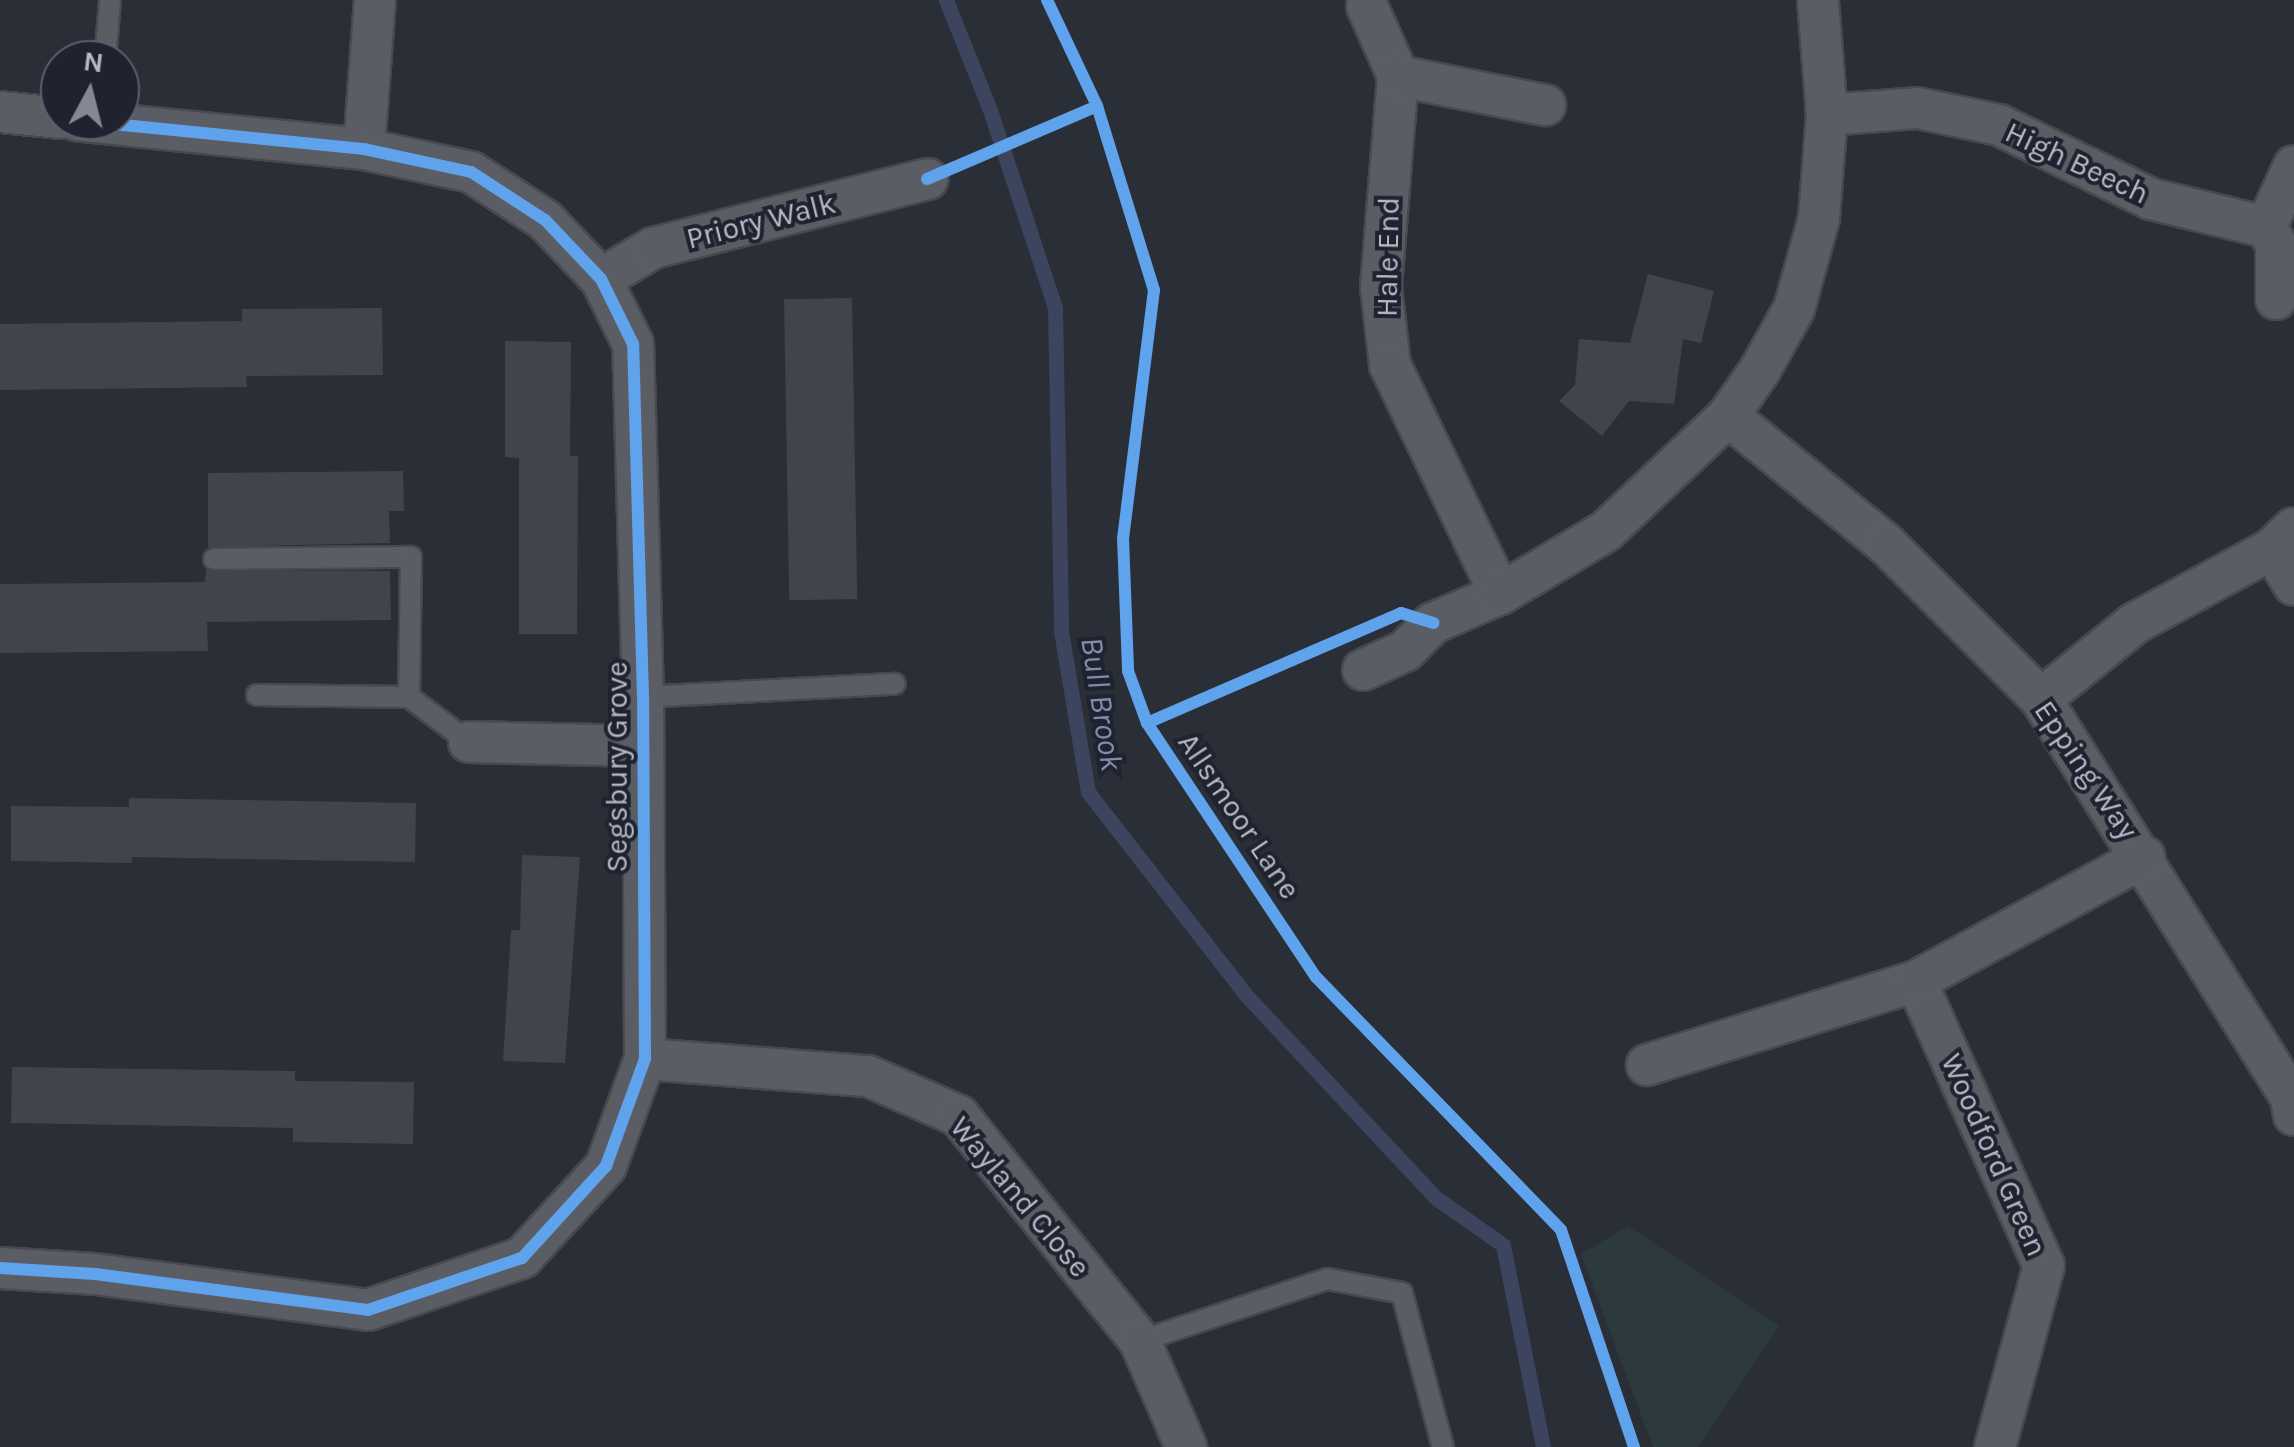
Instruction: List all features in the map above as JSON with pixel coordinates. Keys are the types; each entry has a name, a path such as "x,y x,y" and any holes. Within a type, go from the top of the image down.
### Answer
{"street":[{"path":"364,149 376,0"},
{"path":"1363,670 1406,651 1433,623 1500,594 1606,531 1728,416 1794,309 1819,218 1826,115 1818,0"},
{"name":"Hale End","path":"1366,6 1398,76 1381,287 1390,365 1500,594"},
{"path":"1398,76 1545,105"},
{"name":"High Beech","path":"1826,115 1917,108 2000,125 2152,200 2266,228"},
{"path":"0,112 40,116"},
{"name":"Segsbury Grove","path":"0,1268 95,1274 368,1310 522,1258 606,1166 645,1059 643,697 634,344 601,279 545,220 470,172 364,149 140,126"},
{"path":"2276,299 2276,244 2266,228 2294,166"},
{"name":"Priory Walk","path":"601,279 653,248 927,179"},
{"name":"Epping Way","path":"1728,416 1886,544 2041,699 2144,857 2293,1103"},
{"path":"2041,699 2135,623 2283,538 2294,585"},
{"path":"469,742 641,746"},
{"path":"1647,1065 1916,982 2144,857"},
{"name":"Woodford Green","path":"1916,982 2044,1266 1995,1447"},
{"name":"Wayland Close","path":"645,1059 868,1076 959,1116 1140,1341 1186,1447"}],"lane":[{"path":"107,40 110,0"},
{"path":"214,559 411,558 409,697"},
{"path":"643,697 895,684"},
{"path":"257,695 409,697 469,742"},
{"path":"1140,1341 1328,1279 1402,1293 1443,1447"}],"shaded area":[{"path":"1628,1226 1779,1326 1698,1447 1653,1447 1581,1254"}],"building":[{"path":"1648,274 1714,291 1701,343 1683,339 1674,404 1629,401 1602,436 1559,401 1575,385 1579,339 1630,343"},
{"path":"852,298 857,599 789,600 784,299"},
{"path":"382,308 383,375 246,376 247,387 0,390 0,324 242,321 242,309"},
{"path":"505,341 571,342 570,456 578,456 577,634 519,634 519,458 505,457"},
{"path":"403,471 404,511 389,511 390,543 208,547 208,473"},
{"path":"206,570 390,571 391,620 207,622 208,651 0,653 0,584 205,582"},
{"path":"129,798 416,803 415,862 132,857 132,863 11,861 11,806 129,807"},
{"path":"522,855 580,857 565,1063 503,1061 511,930 520,930"},
{"path":"12,1067 295,1071 295,1081 414,1082 413,1144 293,1142 293,1128 11,1123"}],"waterway":[{"name":"Bull Brook","path":"946,0 990,110 1055,308 1061,631 1088,792 1245,994 1436,1198 1503,1245 1543,1447"}],"cycle path":[{"name":"Allsmoor Lane","path":"1047,0 1097,106 1154,290 1123,538 1128,671 1147,723 1316,977 1561,1230 1634,1447"},
{"path":"927,179 1097,106"},
{"path":"0,1268 95,1274 368,1310 522,1258 606,1166 645,1059 643,697 633,344 601,279 545,220 471,172 364,149 140,126"},
{"path":"1147,723 1401,613 1433,623"}]}
